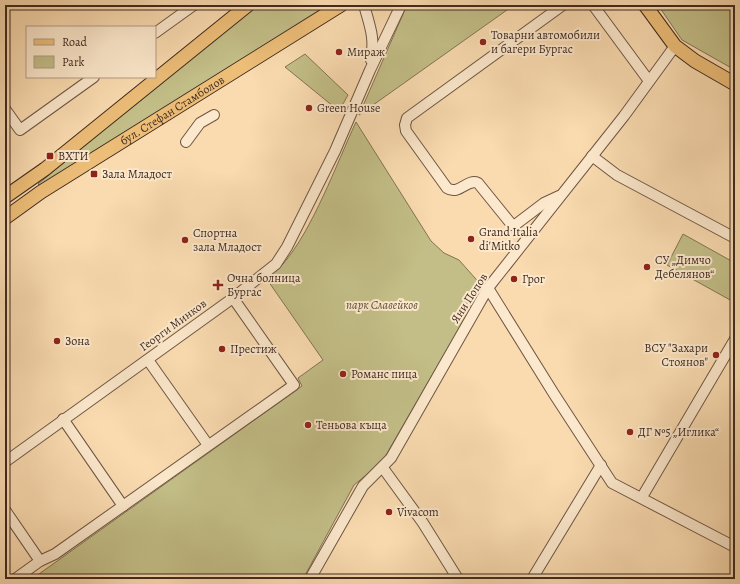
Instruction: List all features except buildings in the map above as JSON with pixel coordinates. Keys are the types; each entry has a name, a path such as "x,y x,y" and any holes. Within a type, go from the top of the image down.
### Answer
{"main road":[{"path":"5,197 45,169 248,5"},
{"name":"бул. Стефан Стамболов","path":"5,218 41,192 341,5"},
{"path":"645,5 675,46 694,61 735,84"}],"street":[{"path":"156,32 194,5"},
{"name":"Георги Минков","path":"364,5 373,33 374,44 370,70"},
{"name":"Георги Минков","path":"5,462 233,298 276,264 287,247 335,151 370,70 401,5"},
{"path":"562,194 544,203 515,225 512,225 478,183 472,182 456,191 451,191 447,188 406,131 405,125 407,118 563,5"},
{"path":"593,5 649,81"},
{"name":"Яни Попов","path":"310,579 363,486 391,458 488,288 592,156 675,46"},
{"path":"5,109 20,130 93,78"},
{"path":"186,142 200,123 214,115"},
{"path":"592,156 617,175 735,238"},
{"path":"488,288 612,483 735,547"},
{"path":"15,579 40,561 55,554 294,385 233,298"},
{"path":"642,498 735,339"},
{"path":"148,360 208,445"},
{"path":"63,419 123,506"},
{"path":"532,579 601,466"},
{"path":"382,468 423,523 458,579"},
{"path":"5,510 40,561"}],"green space":[{"path":"255,5 327,5 326,9 40,186 38,184"},
{"path":"407,5 514,5 359,115"},
{"path":"658,5 735,5 735,70 682,40"},
{"path":"305,54 348,95 339,111 285,67"},
{"name":"парк Славейков","path":"356,122 431,241 444,253 459,260 483,287 382,462 354,485 303,579 32,579 302,386 298,378 323,360 266,278 283,264 294,250 304,233 323,196"},
{"path":"683,234 735,263 735,296 732,301 667,265"}],"place":[{"name":"Товарни автомобили и багери Бургас","path":"483,42"},
{"name":"Мираж","path":"339,52"},
{"name":"Green House","path":"309,108"},
{"name":"ВХТИ","path":"50,156"},
{"name":"Зала Младост","path":"94,174"},
{"name":"Grand Italia di'Mitko","path":"471,239"},
{"name":"Спортна зала Младост","path":"185,240"},
{"name":"СУ „Димчо Дебелянов“","path":"647,267"},
{"name":"Грог","path":"514,279"},
{"name":"Oчна болница Бургас","path":"218,285"},
{"name":"Зона","path":"57,341"},
{"name":"Престиж","path":"222,349"},
{"name":"ВСУ \"Захари Стоянов\"","path":"716,355"},
{"name":"Романс пица","path":"343,374"},
{"name":"Теньова къща","path":"308,425"},
{"name":"ДГ №5 „Иглика“","path":"630,432"},
{"name":"Vivacom","path":"389,512"}]}
